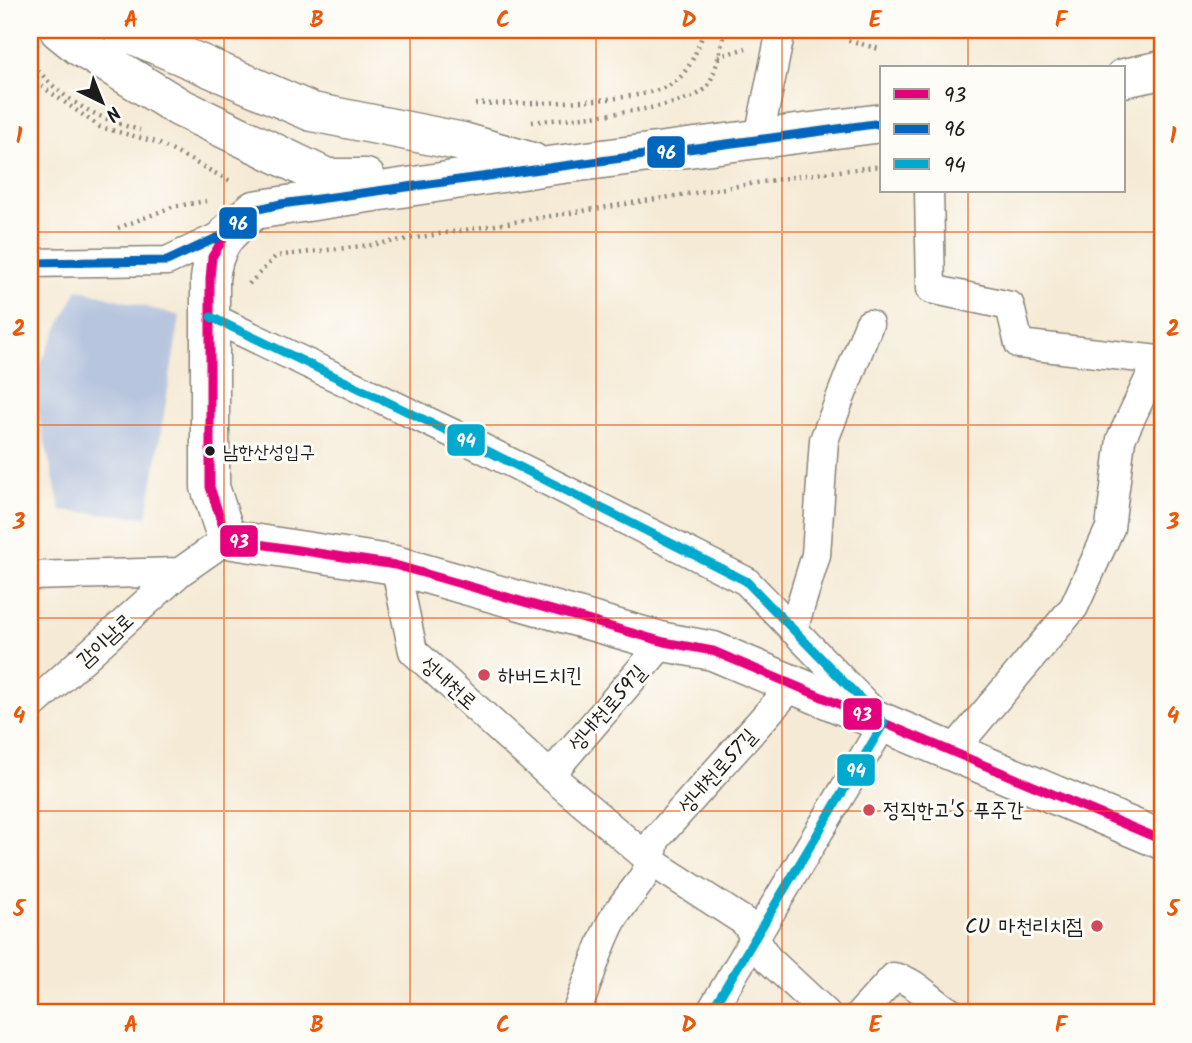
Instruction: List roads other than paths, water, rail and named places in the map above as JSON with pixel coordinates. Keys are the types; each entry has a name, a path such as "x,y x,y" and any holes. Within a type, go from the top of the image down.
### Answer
{"main road":[{"path":"59,30 79,47 179,107 327,178 462,178"},
{"path":"122,30 312,112 463,142 548,166"},
{"path":"1126,78 1162,70"},
{"path":"880,123 462,178 217,217 212,257 225,324 210,487 228,539 395,565 664,642 713,651 1162,841"}],"street":[{"path":"760,137 781,30"},
{"path":"929,192 931,289 1010,306 1019,344 1161,357 1121,439 1110,528 1074,607 952,752"},
{"path":"30,263 167,261 217,217"},
{"path":"225,324 746,581 884,723 710,1013"},
{"path":"793,630 816,555 824,440 869,324"},
{"path":"30,576 180,572 228,539"},
{"name":"성내천로","path":"395,565 414,651 550,775"},
{"name":"감이남로","path":"30,707 180,572"},
{"name":"성내천로59길","path":"550,775 664,642"},
{"name":"성내천로57길","path":"576,1013 614,917 636,892 652,862 655,839 793,685"},
{"path":"550,775 652,862 745,922 767,958 827,1013"},
{"path":"862,1013 894,977 903,978 952,1013"}],"place":[{"name":"남한산성입구","path":"210,451"},
{"name":"하버드치킨","path":"484,675"},
{"name":"정직한고'S 푸주간","path":"869,810"},
{"name":"CU 마천리치점","path":"1097,926"}]}
